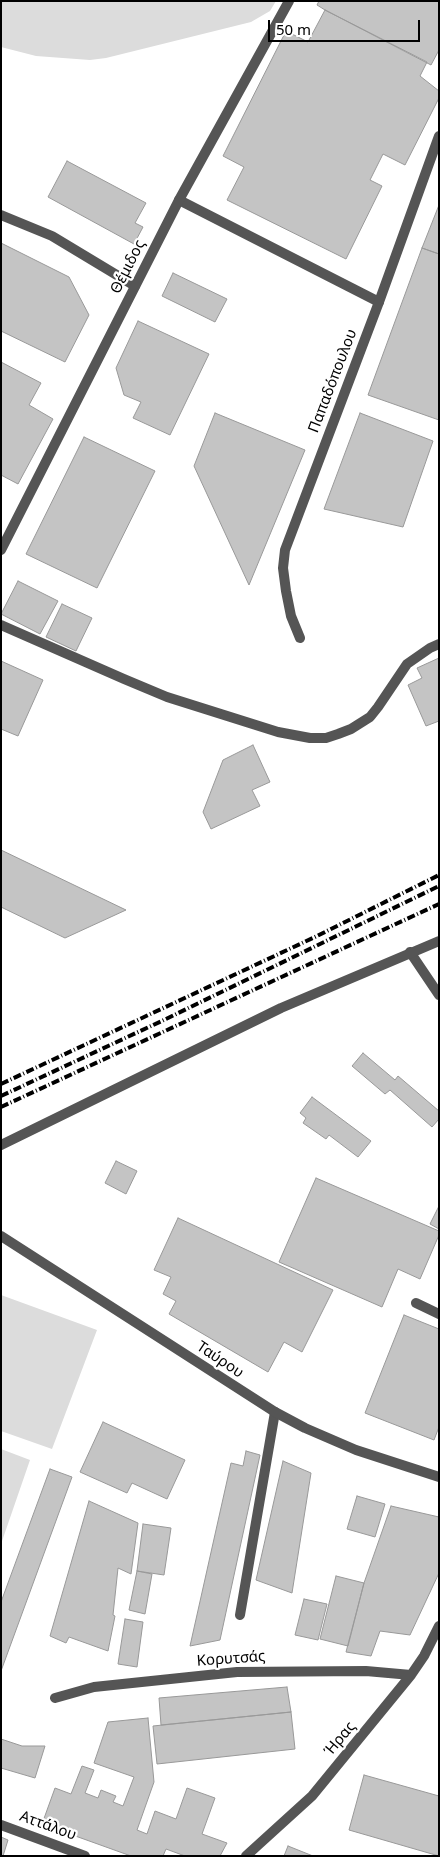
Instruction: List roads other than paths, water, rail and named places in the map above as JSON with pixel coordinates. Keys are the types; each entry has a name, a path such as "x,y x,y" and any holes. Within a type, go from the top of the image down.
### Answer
{"street":[{"name":"Θέμιδος","path":"1,550 179,200 289,1"},
{"name":"Παπαδόπουλου","path":"300,638 291,616 286,591 283,568 285,550 379,302 439,136"},
{"path":"179,200 379,302"},
{"path":"1,215 52,236 135,286"},
{"path":"1,625 124,680 168,697 269,729 310,738 326,738 338,734 351,729 370,716 378,708 407,664 439,644"},
{"path":"1,1146 281,1008 439,941"},
{"path":"410,952 439,995"},
{"name":"Ταύρου","path":"1,1236 275,1412 305,1428 356,1450 439,1477"},
{"path":"416,1303 439,1314"},
{"path":"240,1616 275,1412"},
{"name":"Ήρας","path":"246,1856 312,1796 411,1675 424,1656 439,1626"},
{"name":"Κορυτσάς","path":"56,1698 94,1687 237,1672 366,1671 411,1675"},
{"name":"Αττάλου","path":"1,1825 84,1856"}],"railway":[{"path":"1,1084 315,937 439,875"},
{"path":"1,1096 166,1019 439,886"},
{"path":"1,1107 439,904"}]}
